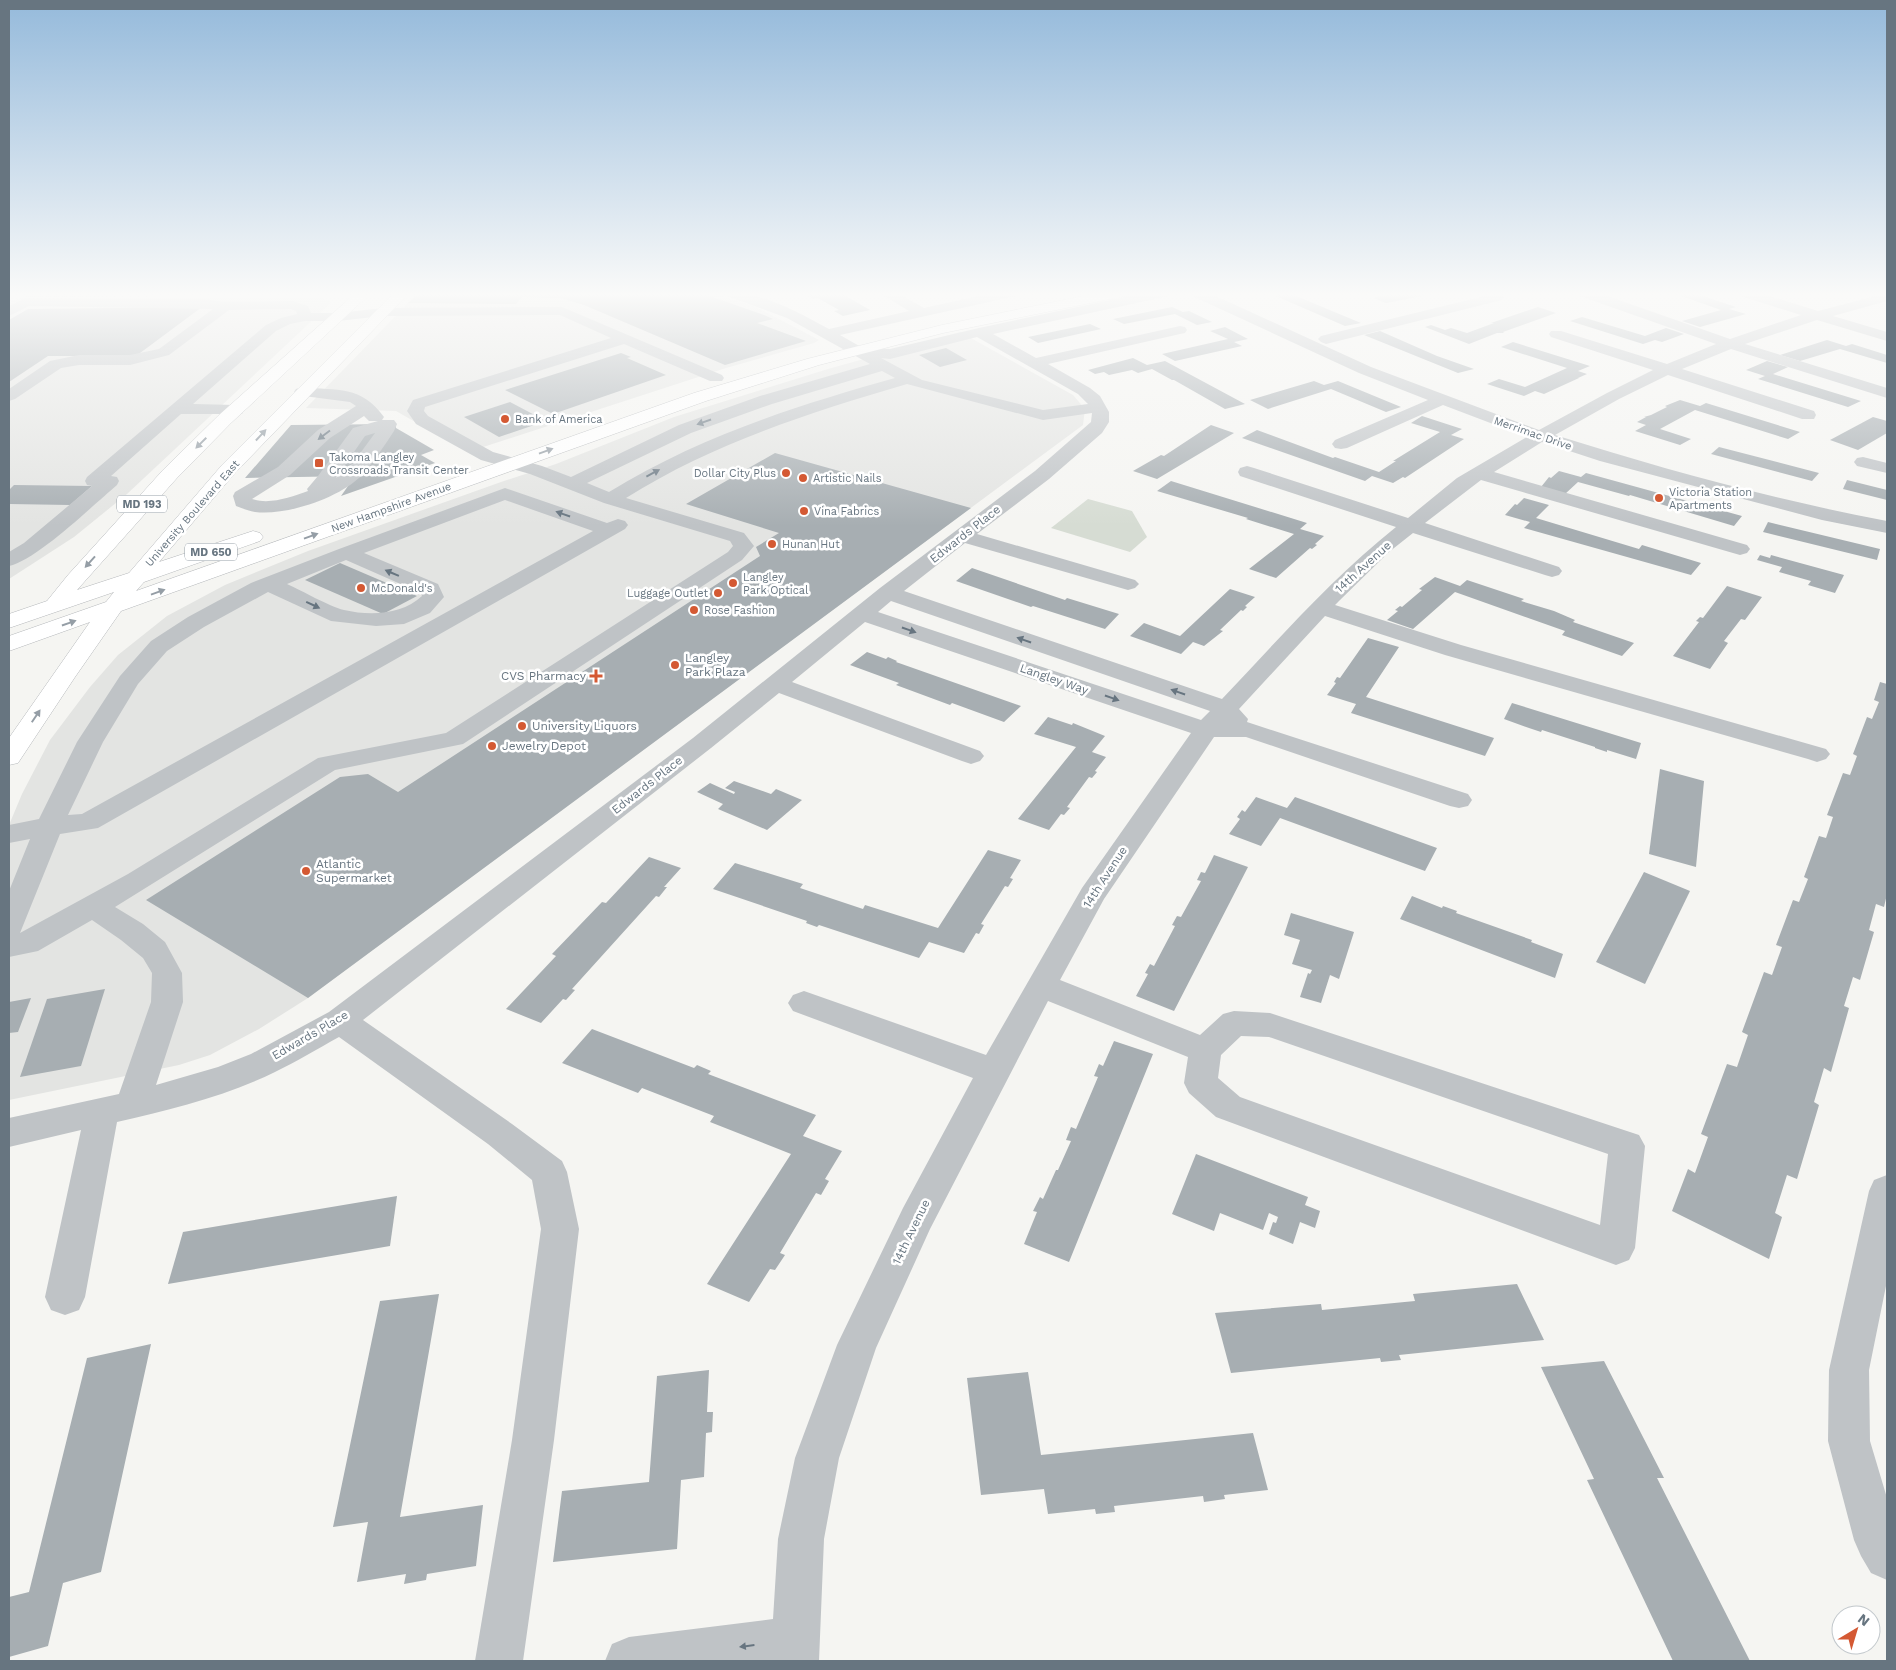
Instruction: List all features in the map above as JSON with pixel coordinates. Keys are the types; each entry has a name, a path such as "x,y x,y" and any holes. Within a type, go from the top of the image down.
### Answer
{"main road":[{"name":"University Boulevard East","path":"9,757 112,608 192,510 298,370"},
{"name":"University Boulevard East","path":"9,659 17,641 55,604 170,474 229,399 287,385 311,370"},
{"name":"New Hampshire Avenue","path":"630,404 750,370"},
{"name":"New Hampshire Avenue","path":"17,641 780,370"},
{"name":"New Hampshire Avenue","path":"9,621 523,443"}],"street":[{"path":"9,396 47,370"},
{"path":"9,560 31,547 110,482 94,481 223,370"},
{"path":"9,946 26,943 138,881 327,764 454,739 735,556 744,546 738,537 611,499 536,470 487,456 422,420 415,411 419,404 526,370"},
{"path":"698,370 716,378"},
{"path":"571,484 685,429 857,370"},
{"path":"898,370 916,384 1043,415 1098,407"},
{"path":"913,370 936,379"},
{"path":"1046,370 1084,391 1098,407"},
{"name":"Merrimac Drive","path":"1365,370 1440,400 1547,432"},
{"name":"Merrimac Drive","path":"1395,370 1606,457 1828,516 1887,526"},
{"name":"14th Avenue","path":"629,1661 795,1651 801,1539 821,1448 857,1345 916,1220 993,1071 1092,895 1215,719 1320,607 1382,548 1436,503 1478,473 1547,432 1613,396 1667,370"},
{"path":"1672,370 1808,415"},
{"path":"1813,370 1887,393"},
{"path":"611,499 634,483 701,448 827,402 908,379"},
{"path":"287,385 354,397 364,404 364,408 385,424 422,420"},
{"path":"196,393 229,399"},
{"path":"178,409 229,399"},
{"path":"1341,444 1440,400"},
{"name":"Edwards Place","path":"9,1132 118,1108 226,1078 263,1063 340,1020 590,830 862,614 1042,475 1096,429 1101,417 1098,407"},
{"path":"364,408 353,417 324,434 284,471 242,496 243,502 250,506 268,507 286,504 308,497 341,482 354,473 385,431 385,424"},
{"path":"1863,462 1887,468"},
{"path":"1247,472 1552,571"},
{"path":"1478,473 1567,501 1740,549"},
{"path":"9,927 49,826 90,742 128,681 159,646 196,622 269,584 346,553 505,494 609,530"},
{"path":"9,834 49,826 88,822 646,509"},
{"path":"962,536 1128,584"},
{"path":"269,584 339,616 376,619 396,620 422,608 433,597 430,589 346,553"},
{"name":"Langley Way","path":"888,594 1215,719"},
{"path":"1320,607 1453,650 1817,754"},
{"name":"Langley Way","path":"862,614 1248,729 1459,800"},
{"path":"776,684 971,756"},
{"path":"65,1297 118,1108 167,1002 167,973 154,950 132,932 92,906"},
{"path":"1041,985 1205,1050"},
{"path":"804,1003 993,1071"},
{"path":"340,1020 500,1134 549,1172 560,1229 533,1440 499,1661"},
{"path":"1234,1024 1270,1025 1627,1146 1616,1248 1228,1107 1201,1083 1205,1050 1234,1024"},
{"path":"1887,1191 1849,1370 1849,1441 1877,1540 1887,1556"}],"shaded area":[{"path":"9,370 259,370 127,494 74,537 9,579"},
{"path":"343,370 720,370 468,452 396,411 306,408"},
{"path":"825,370 1028,370 1073,395 1085,409 1083,425 308,998 259,1029 210,1055 179,1065 9,1100 9,825 22,794 50,740 90,687 118,655 167,616 225,585 308,551 556,464 674,417"},
{"path":"1088,499 1132,511 1147,537 1130,552 1051,528"}],"building":[{"path":"9,370 27,370 9,382"},
{"path":"568,370 654,370 666,375 553,414 505,390"},
{"path":"1088,370 1149,370 1138,373 1132,370 1109,375 1104,372 1095,374"},
{"path":"1154,370 1182,370 1245,404 1225,409"},
{"path":"1450,370 1470,370 1458,373"},
{"path":"1563,370 1581,370 1578,371 1587,374 1544,394 1535,391 1524,396 1487,384 1499,379 1525,387"},
{"path":"1746,370 1782,370 1773,374 1861,401 1848,407 1758,379 1765,376"},
{"path":"1314,381 1324,385 1338,381 1401,407 1386,412 1331,389 1268,409 1250,400"},
{"path":"1680,400 1700,406 1706,403 1800,432 1788,439 1695,410 1660,429 1691,439 1680,445 1635,431 1646,425 1637,422 1646,417 1644,417"},
{"name":"Bank of America","path":"510,402 546,421 499,437 464,417"},
{"path":"1422,416 1462,429 1451,435 1464,439 1405,478 1403,477 1393,483 1372,476 1365,481 1242,438 1257,430 1333,458 1335,457 1379,472 1396,461 1393,461 1440,432 1411,423"},
{"path":"1873,417 1887,421 1887,433 1858,450 1830,440"},
{"path":"396,424 396,428 434,450 421,455 435,463 341,496 355,476 245,478 291,425"},
{"path":"1211,425 1234,433 1157,479 1133,471 1161,455 1164,456"},
{"path":"1719,447 1819,473 1812,481 1711,454"},
{"name":"Langley Park Plaza","path":"775,453 971,508 308,998 146,900 340,777 368,774 398,792 760,556 756,547 779,533 686,504"},
{"path":"1559,471 1581,477 1586,473 1742,516 1734,526 1630,495 1578,482 1565,494 1541,487 1549,477 1551,478"},
{"path":"1847,480 1887,490 1887,500 1843,489"},
{"path":"1171,481 1307,523 1300,529 1324,536 1315,544 1317,545 1312,549 1310,548 1276,578 1249,569 1294,534 1157,491"},
{"path":"14,485 92,486 70,505 9,504 9,490"},
{"path":"1524,498 1549,505 1536,518 1639,549 1642,545 1701,563 1691,575 1524,528 1530,522 1505,515 1515,504 1517,505"},
{"path":"1768,522 1880,549 1877,560 1763,532"},
{"path":"1760,555 1770,558 1771,555 1844,575 1835,593 1808,585 1811,581 1779,572 1782,567 1757,560"},
{"name":"McDonald's","path":"340,563 417,596 383,614 305,580"},
{"path":"972,568 1065,600 1067,598 1119,614 1105,629 1033,606 1031,607 956,581"},
{"path":"1435,577 1460,586 1467,580 1524,599 1521,601 1554,611 1575,620 1573,622 1634,643 1622,656 1562,635 1565,631 1455,592 1413,629 1387,620 1398,611 1395,610 1400,606 1402,607 1422,590 1419,589"},
{"path":"1727,586 1762,597 1745,620 1741,619 1724,641 1728,643 1710,669 1673,656 1699,622 1696,621 1700,617 1703,618"},
{"path":"1230,589 1255,597 1245,606 1247,607 1243,611 1241,610 1220,630 1223,631 1204,646 1193,642 1181,654 1130,636 1144,623 1180,636"},
{"path":"1368,638 1399,647 1366,697 1494,738 1485,756 1351,713 1356,704 1327,695 1336,683 1334,682 1337,677 1340,678"},
{"path":"867,652 886,659 888,657 896,662 1021,706 1004,722 952,703 950,705 850,665"},
{"path":"1880,682 1887,684 1887,894 1884,907 1876,904 1869,930 1874,932 1860,980 1853,977 1844,1006 1849,1008 1831,1072 1824,1068 1814,1102 1819,1105 1797,1179 1787,1175 1775,1213 1782,1217 1769,1259 1672,1211 1688,1169 1695,1173 1708,1137 1701,1134 1727,1064 1737,1067 1748,1035 1742,1032 1764,972 1772,975 1782,947 1776,945 1793,900 1799,902 1808,879 1804,877 1819,836 1826,838 1833,817 1827,815 1843,773 1850,775 1857,756 1853,754 1867,717 1872,719 1879,702 1874,700"},
{"path":"1512,703 1641,743 1636,759 1607,750 1607,752 1542,730 1541,732 1504,719"},
{"path":"1048,717 1072,725 1073,723 1105,736 1092,752 1106,757 1095,771 1097,772 1092,778 1089,777 1067,807 1070,808 1064,815 1061,814 1049,830 1018,819 1076,747 1034,734"},
{"path":"1660,769 1704,781 1696,867 1649,854"},
{"path":"734,781 771,794 776,789 802,800 767,830 718,809 723,804 697,792 710,783 734,794 735,792 725,788"},
{"path":"1256,797 1287,808 1295,797 1437,848 1425,871 1280,818 1261,846 1229,834 1240,819 1237,817 1242,810 1245,812"},
{"path":"988,850 1021,860 1010,878 1013,879 1008,887 1005,886 981,924 984,925 979,934 976,933 964,953 929,942 919,958 819,925 817,927 806,923 807,921 713,889 735,863 803,884 800,888 863,909 865,905 938,928"},
{"path":"1214,855 1248,867 1174,1011 1136,996 1148,974 1145,973 1150,964 1154,966 1175,926 1172,925 1177,916 1181,917 1201,881 1197,880 1201,872 1205,873"},
{"path":"649,857 681,868 664,887 667,887 659,897 656,896 572,989 575,990 566,1000 563,999 541,1023 506,1009 556,956 552,954 602,902 606,903"},
{"path":"1644,872 1690,891 1645,984 1596,962"},
{"path":"1412,896 1442,908 1443,906 1457,911 1456,913 1532,940 1531,942 1563,954 1555,978 1400,919"},
{"path":"1291,913 1354,932 1339,979 1330,975 1321,1003 1300,997 1308,973 1310,974 1312,970 1292,964 1300,940 1284,935"},
{"path":"105,989 81,1066 20,1077 47,999"},
{"path":"31,998 18,1032 9,1033 9,1002"},
{"path":"592,1029 694,1068 697,1065 711,1071 708,1074 816,1115 803,1136 842,1151 825,1179 829,1181 821,1195 816,1193 780,1253 785,1255 775,1270 770,1269 749,1302 707,1284 791,1154 710,1122 714,1116 642,1088 638,1093 562,1063"},
{"path":"1114,1041 1153,1054 1069,1262 1024,1244 1037,1212 1033,1211 1040,1197 1043,1199 1056,1170 1058,1170 1071,1141 1066,1140 1071,1127 1076,1129 1098,1077 1094,1076 1099,1064 1103,1066"},
{"path":"1196,1154 1308,1197 1305,1205 1320,1211 1315,1228 1300,1222 1293,1244 1269,1234 1273,1222 1276,1223 1278,1217 1269,1213 1263,1230 1220,1213 1214,1231 1172,1214"},
{"path":"397,1196 390,1246 168,1284 183,1232"},
{"path":"1517,1284 1544,1340 1399,1355 1401,1360 1381,1362 1380,1358 1231,1373 1215,1313 1321,1304 1322,1310 1415,1301 1413,1294"},
{"path":"439,1294 400,1517 483,1505 476,1566 427,1574 426,1580 404,1584 406,1574 357,1582 368,1522 333,1527 380,1301"},
{"path":"151,1344 101,1572 63,1583 48,1646 9,1657 9,1597 29,1592 87,1358"},
{"path":"1604,1361 1664,1478 1657,1478 1750,1661 1673,1661 1587,1480 1594,1479 1541,1367"},
{"path":"709,1370 707,1412 713,1412 712,1432 706,1433 704,1477 681,1480 677,1549 553,1562 562,1491 649,1482 657,1376"},
{"path":"1028,1372 1041,1455 1253,1433 1268,1490 1224,1495 1225,1499 1204,1502 1203,1496 1114,1506 1115,1512 1096,1514 1095,1509 1048,1514 1044,1489 981,1495 967,1378"}],"place":[{"name":"Bank of America","path":"505,419"},
{"name":"Takoma Langley Crossroads Transit Center","path":"319,463"},
{"name":"Dollar City Plus","path":"786,473"},
{"name":"Artistic Nails","path":"803,478"},
{"name":"Victoria Station Apartments","path":"1659,498"},
{"name":"Vina Fabrics","path":"804,511"},
{"name":"Hunan Hut","path":"772,544"},
{"name":"Langley Park Optical","path":"733,583"},
{"name":"McDonald's","path":"361,588"},
{"name":"Luggage Outlet","path":"718,593"},
{"name":"Rose Fashion","path":"694,610"},
{"name":"Langley Park Plaza","path":"675,665"},
{"name":"CVS Pharmacy","path":"596,676"},
{"name":"University Liquors","path":"522,726"},
{"name":"Jewelry Depot","path":"492,746"},
{"name":"Atlantic Supermarket","path":"306,871"}]}
